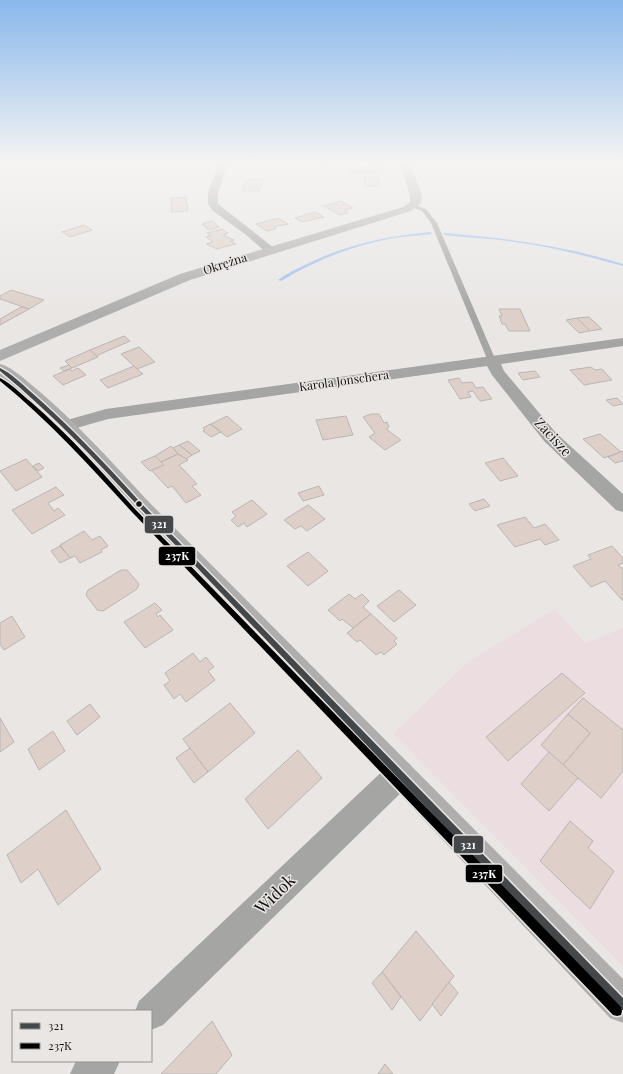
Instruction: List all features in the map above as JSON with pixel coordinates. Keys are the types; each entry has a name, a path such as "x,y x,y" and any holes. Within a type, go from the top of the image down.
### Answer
{"street":[{"path":"221,212 249,232 270,250"},
{"name":"Okrężna","path":"0,356 166,284 216,266 397,212"},
{"name":"Karola Jonschera","path":"66,426 106,414 623,342"},
{"name":"Zacisze","path":"492,361 497,372 550,437 623,505"},
{"path":"0,369 25,387 66,426 623,1005"},
{"name":"Widok","path":"152,1013 400,774"},
{"path":"88,1074 101,1062"}],"lane":[{"path":"426,212 434,222 492,361"}],"shaded area":[{"path":"555,609 585,643 623,628 623,966 393,734 468,662"}],"building":[{"path":"315,212 324,217 302,222 295,218"},
{"path":"335,212 348,213 340,215"},
{"path":"278,218 288,224 274,227 276,229 267,231 256,224"},
{"path":"212,221 219,227 209,230 202,224"},
{"path":"84,225 92,230 70,237 62,232"},
{"path":"222,229 228,233 223,235 234,240 231,241 236,244 217,249 206,244 213,242 206,237 211,236 207,233"},
{"path":"11,290 44,300 29,309 0,299 0,296"},
{"path":"21,307 29,309 0,325 0,319"},
{"path":"499,309 520,309 530,331 509,331 505,324 502,324 499,316 502,316"},
{"path":"589,317 602,329 590,331 577,318"},
{"path":"577,318 590,331 579,333 566,320"},
{"path":"124,336 130,341 96,356 90,350"},
{"path":"139,347 155,362 137,369 121,354"},
{"path":"90,350 98,357 72,368 65,361"},
{"path":"69,365 72,368 64,371 60,368"},
{"path":"134,366 143,374 108,388 100,380"},
{"path":"591,367 595,370 602,369 612,380 584,385 570,370"},
{"path":"78,368 86,375 63,385 53,376 70,369 72,371"},
{"path":"535,371 540,377 523,380 518,373"},
{"path":"459,378 462,383 472,382 476,388 483,387 492,399 480,401 473,391 468,392 471,397 460,399 448,380"},
{"path":"617,398 623,404 613,406 606,400"},
{"path":"371,414 379,414 384,423 387,422 389,427 386,429 401,440 385,450 369,437 375,433 363,417"},
{"path":"227,416 242,429 227,437 211,424"},
{"path":"346,416 353,435 323,440 316,420"},
{"path":"210,424 221,432 211,437 203,431 205,430 203,428"},
{"path":"600,434 621,452 604,458 583,439"},
{"path":"188,441 200,451 192,455 179,445"},
{"path":"179,445 192,455 186,459 178,454 173,448"},
{"path":"171,446 178,454 161,462 155,456"},
{"path":"623,451 623,461 615,463 608,457"},
{"path":"178,454 188,460 179,465 197,484 192,486 201,495 186,503 172,486 168,488 151,470 164,465 161,462"},
{"path":"155,456 164,465 150,471 141,462"},
{"path":"503,458 518,476 500,481 485,463"},
{"path":"26,459 42,477 16,491 0,471"},
{"path":"39,463 44,468 38,471 33,466"},
{"path":"319,486 324,495 303,501 298,493"},
{"path":"56,487 64,495 48,503 54,511 58,508 65,515 32,534 12,510"},
{"path":"484,499 490,506 475,511 469,504"},
{"path":"252,500 267,514 247,527 244,523 238,527 231,520 236,516 232,512"},
{"path":"308,505 325,519 307,531 301,526 295,529 284,520"},
{"path":"525,517 534,528 545,524 559,540 545,545 540,539 515,547 497,525"},
{"path":"84,531 92,540 100,536 108,546 101,550 102,552 80,563 75,556 70,558 60,545"},
{"path":"60,546 70,558 60,563 51,551"},
{"path":"612,546 623,558 623,563 618,565 623,569 623,601 605,581 591,587 573,566 591,559 588,555"},
{"path":"308,552 328,571 308,586 287,566"},
{"path":"121,570 127,570 139,584 137,589 103,611 97,610 86,595 88,590"},
{"path":"399,590 416,605 394,622 377,606"},
{"path":"349,594 355,599 362,594 369,601 363,607 371,614 353,628 342,619 340,621 328,610"},
{"path":"155,603 162,610 156,614 158,617 160,615 173,630 145,648 124,622"},
{"path":"371,614 397,638 394,641 397,644 384,655 381,652 376,655 360,640 357,642 347,633"},
{"path":"12,616 25,637 4,650 0,644 0,623"},
{"path":"193,653 200,662 206,657 214,667 208,671 215,680 186,702 180,694 174,699 164,685 170,681 165,673"},
{"path":"562,673 585,693 508,761 486,737"},
{"path":"583,698 623,730 623,771 601,798 563,765 590,733 568,714"},
{"path":"230,703 255,733 208,772 183,739"},
{"path":"90,704 100,717 77,735 67,721"},
{"path":"568,714 590,733 563,765 541,745"},
{"path":"0,718 14,742 0,752"},
{"path":"53,731 65,751 39,770 28,749"},
{"path":"190,748 208,772 194,783 176,758"},
{"path":"298,750 322,778 268,829 245,799"},
{"path":"549,752 578,778 549,811 521,784"},
{"path":"66,810 101,869 58,905 38,869 21,883 7,855"},
{"path":"570,821 593,841 588,848 614,871 590,909 540,861"},
{"path":"416,931 454,976 420,1021 382,972"},
{"path":"382,972 401,997 392,1010 372,983"},
{"path":"449,982 458,993 441,1016 432,1004"},
{"path":"212,1021 232,1055 216,1074 161,1074"},
{"path":"385,1064 393,1074 378,1074"}],"waterway":[{"path":"280,280 295,271 332,254 372,242 430,233"},
{"path":"445,234 535,244 601,258 623,265"}],"transit line":[{"name":"321","path":"0,369 37,400 89,451 623,1005"},
{"name":"237K","path":"0,379 36,409 70,442 133,510 617,1011"}]}
